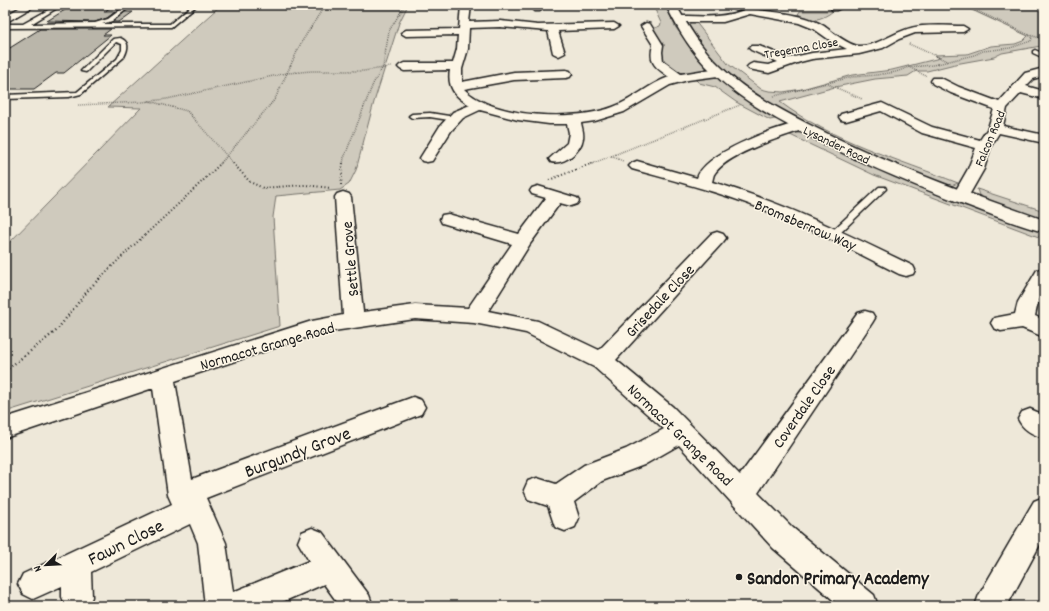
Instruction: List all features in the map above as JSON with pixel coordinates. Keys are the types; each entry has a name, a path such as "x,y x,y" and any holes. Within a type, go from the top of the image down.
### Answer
{"street":[{"path":"5,20 31,5"},
{"path":"466,5 464,44 454,77 456,87 462,94 479,106 504,114 529,118 573,119 609,113 635,102 658,86 676,77 718,72"},
{"name":"Lysander Road","path":"671,5 689,39 718,72 756,100 800,126 879,164 960,197 1044,226"},
{"path":"678,19 713,20 743,14 748,8 801,20 818,26 835,39 856,51"},
{"path":"406,33 500,24 522,27 614,26"},
{"path":"660,26 642,26 658,45 655,55 658,62 663,68 671,72 676,77"},
{"path":"552,27 559,53"},
{"name":"Tregenna Close","path":"753,68 770,69 788,62 812,56 840,54 879,46 914,30 963,29"},
{"path":"755,48 788,62"},
{"path":"404,67 457,66"},
{"name":"Falcon Road","path":"960,197 976,169 984,146 994,128 1001,107 1029,76 1044,72"},
{"path":"456,87 514,76 566,74"},
{"path":"937,81 955,90 1001,107"},
{"path":"1018,88 1044,95"},
{"path":"868,101 927,130 984,146"},
{"path":"427,158 445,129 458,115 479,106"},
{"path":"846,117 882,107"},
{"path":"556,159 568,153 573,146 578,134 573,119"},
{"path":"704,184 705,177 709,169 719,160 751,145 800,126"},
{"path":"994,128 1044,139"},
{"name":"Bromsberrow Way","path":"637,166 704,184 767,205 834,234 906,270"},
{"path":"474,316 523,241 564,198 542,187"},
{"name":"Settle Grove","path":"341,194 352,293 353,321"},
{"path":"448,219 523,241"},
{"name":"Grisedale Close","path":"602,361 716,238"},
{"path":"1024,320 1028,302 1044,274"},
{"name":"Normacot Grange Road","path":"5,428 319,326 415,312 474,316 531,326 602,361 665,414 784,538 863,606"},
{"name":"Coverdale Close","path":"742,494 865,318"},
{"path":"1001,323 1024,320 1044,329"},
{"path":"163,376 188,501 212,543 220,606"},
{"name":"Burgundy Grove","path":"188,501 413,407"},
{"path":"554,502 593,472 635,457 682,431"},
{"name":"Fawn Close","path":"33,584 76,565 188,501"},
{"path":"990,606 1044,510"},
{"path":"312,542 358,606"},
{"path":"76,565 77,597"},
{"path":"237,606 330,567"}],"lane":[{"path":"24,26 60,5"},
{"path":"87,26 104,22 130,5"},
{"path":"5,26 162,26 171,25 194,6"},
{"path":"5,97 69,95 79,93 119,60 124,54 126,47 124,42 120,39 116,40 84,71"},
{"path":"1035,52 1044,56"},
{"path":"412,116 430,115 455,119"},
{"path":"834,234 882,189"}],"path":[{"path":"5,371 56,331 89,289 134,244 184,200 227,157 275,99 301,43 325,5"},
{"path":"341,194 344,158 373,84 383,67 389,31 405,5"},
{"path":"964,5 1029,35 1044,39"},
{"path":"542,187 719,113 756,100 852,77 896,72 909,67 933,65 974,55 990,49 1020,46 1031,41 1032,38 1029,35"},
{"path":"892,39 920,48 947,61"},
{"path":"78,105 167,99 288,73 327,70 363,71 383,67"},
{"path":"909,67 937,81"},
{"path":"827,84 868,101"},
{"path":"149,101 162,105 174,106 187,111 250,182 263,188 305,186 337,188 341,194"}],"shaded area":[{"path":"221,5 408,5 399,23 374,102 356,170 349,184 340,190 276,196 273,217 280,326 5,412 5,247 141,108 108,107"},
{"path":"653,5 665,5 676,28 707,68 694,73 687,73 674,71 662,62 657,53 652,29 660,26 661,23"},
{"path":"961,5 1044,5 1044,48 1041,46 1002,53 994,57 927,71 916,71 908,76 875,79 835,87 780,102 821,128 866,148 958,183 949,187 811,128 749,91 731,78 702,50 686,24 695,21 728,64 761,89 783,92 802,89 852,75 892,70 940,58 934,55 967,54 991,46 1015,44 1023,41 1028,36"},
{"path":"800,11 833,11 815,20 795,19"},
{"path":"711,76 720,79 779,118 770,120 736,102 715,87 699,83 694,78"},
{"path":"805,133 1038,230 1044,235 1044,239 874,175 788,134"},
{"path":"977,189 1044,211 1044,222 980,199"}],"building":[{"path":"73,5 114,5 104,12 115,12 107,18 95,22 47,21"},
{"path":"125,12 133,12 119,22 112,22"},
{"path":"40,29 111,29 103,35 111,35 64,73 56,73 34,89 5,89 5,51"}],"place":[{"name":"Sandon Primary Academy","path":"739,577"}]}
